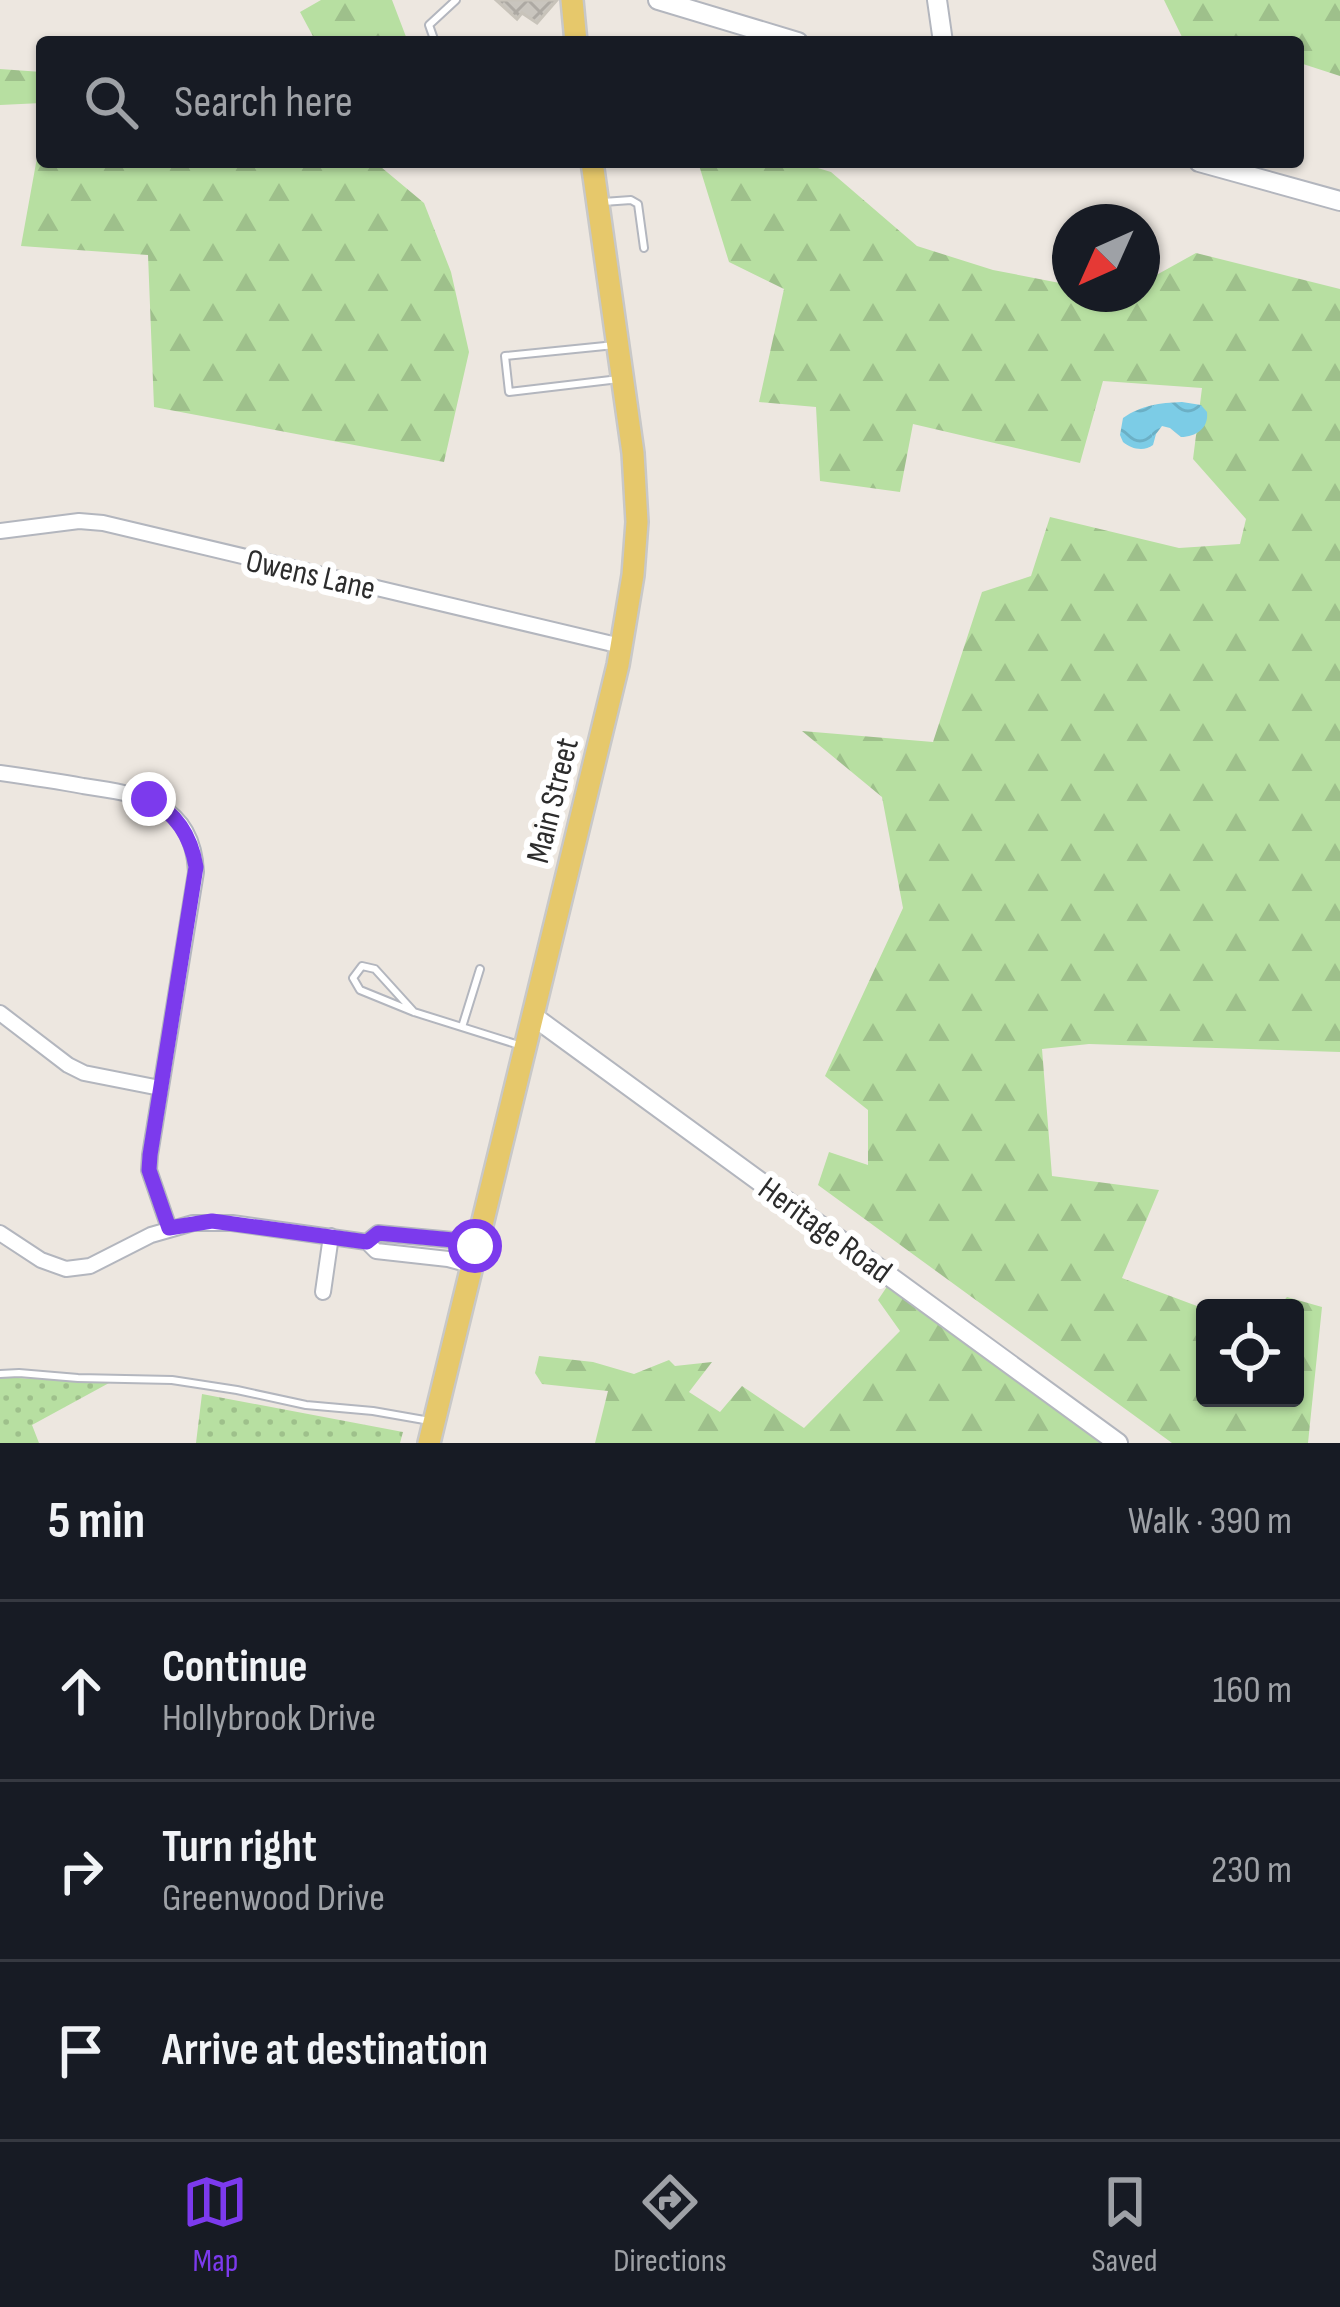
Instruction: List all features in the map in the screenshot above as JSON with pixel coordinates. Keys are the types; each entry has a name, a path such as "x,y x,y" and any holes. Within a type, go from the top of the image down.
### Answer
{"main road":[{"path":"572,0 575,36"},
{"name":"Main Street","path":"431,1432 621,646 635,562 633,453 593,168"}],"street":[{"path":"658,0 778,36"},
{"path":"1221,168 1340,201"},
{"name":"Owens Lane","path":"0,531 91,521 621,646"},
{"path":"0,773 149,799 168,811 194,854 196,872 149,1170 169,1228"},
{"path":"0,1013 83,1073 160,1088"},
{"name":"Heritage Road","path":"533,1016 1118,1443"},
{"path":"0,1233 29,1253 66,1269 90,1266 169,1228 212,1221 367,1242 378,1233 453,1240 472,1256"},
{"path":"323,1292 331,1236"}],"lane":[{"path":"433,36 429,25 456,0"},
{"path":"597,202 631,200 638,204 644,248"},
{"path":"618,344 505,356 509,392 622,379"},
{"path":"414,1012 375,969 362,966 353,978 360,990 414,1012 526,1047"},
{"path":"462,1027 480,969"},
{"path":"0,1374 197,1382 292,1402 373,1411 431,1432"}],"green space":[{"path":"321,0 392,0 406,36 313,36 300,12"},
{"path":"1164,0 1340,0 1340,76 1304,64 1304,36 1182,36"},
{"path":"0,69 36,72 36,103 0,105"},
{"path":"36,163 36,168 382,168 424,203 451,272 469,352 444,462 154,407 148,255 21,246"},
{"path":"700,168 831,172 917,246 993,270 1052,281 1052,312 1160,312 1160,273 1196,253 1340,289 1340,1052 1089,1044 1042,1049 1052,1176 1159,1190 1122,1278 1196,1306 1196,1407 1304,1407 1304,1302 1322,1307 1308,1443 1172,1443 818,1185 829,1152 868,1165 868,1110 825,1076 903,908 882,797 802,731 933,742 982,592 1031,576 1050,517 1179,548 1240,544 1246,519 1193,459 1202,388 1103,381 1080,463 913,424 900,492 820,481 816,407 759,402 784,289 729,262"},
{"path":"888,1285 1103,1443 595,1443 608,1391 542,1384 535,1373 539,1356 593,1362 634,1374 669,1360 675,1366 712,1362 689,1392 720,1412 742,1386 804,1428 900,1331 878,1300"},
{"path":"0,1377 109,1383 32,1425 39,1443 0,1443"},
{"path":"202,1394 403,1432 400,1443 196,1443"}],"water":[{"path":"1201,405 1207,412 1204,427 1196,433 1181,437 1162,426 1149,447 1138,449 1123,442 1123,418 1151,406"}],"building":[{"path":"496,0 557,0 537,23 522,13 517,19"}],"route":[{"path":"149,799 180,825 196,867 150,1155 149,1170 169,1228 212,1221 367,1242 378,1233 475,1246"}]}
